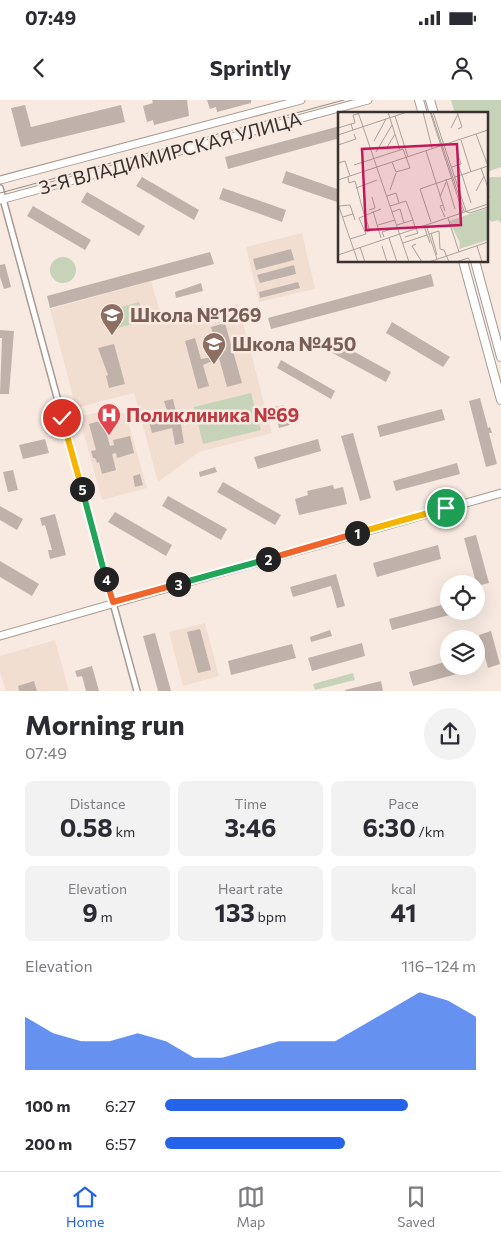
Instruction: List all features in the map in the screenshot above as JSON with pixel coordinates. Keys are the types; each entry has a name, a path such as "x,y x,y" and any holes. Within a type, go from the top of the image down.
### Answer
{"main road":[{"path":"463,262 501,400"},
{"path":"475,262 501,357"}],"street":[{"name":"3-Я ВЛАДИМИРСКАЯ УЛИЦА","path":"0,180 301,100"},
{"name":"3-Я ВЛАДИМИРСКАЯ УЛИЦА","path":"2,199 368,100"},
{"path":"0,188 137,691"},
{"path":"0,636 501,492"}],"shaded area":[{"path":"302,233 315,289 259,302 246,247"},
{"path":"151,281 164,325 238,304 272,433 199,452 158,482 134,393 76,408 50,309"},
{"name":"Поликлиника №69","path":"117,409 126,415 147,488 102,500 79,416"},
{"path":"205,623 219,676 183,686 169,632"},
{"path":"55,640 69,691 6,691 0,672 0,656"}],"green space":[{"path":"451,100 501,100 501,167 488,172 488,112 454,112"},
{"path":"501,177 501,223 498,220 492,222 488,219 488,201 490,200 488,197 488,178"},
{"path":"63,257 72,261 76,270 72,279 63,283 54,279 50,270 54,261"},
{"path":"139,302 144,321 110,330 105,312"},
{"path":"251,393 261,430 203,444 194,407"},
{"path":"353,673 355,680 315,690 313,684"}],"building":[{"path":"152,100 187,100 189,116 154,125 153,120 147,122 143,106 153,103"},
{"path":"207,100 251,100 251,103 217,112 216,107 210,109"},
{"path":"25,105 31,127 121,105 125,122 21,147 11,108"},
{"path":"338,127 338,139 228,169 225,157"},
{"path":"286,171 338,189 338,202 282,183"},
{"path":"142,177 199,210 194,220 136,186"},
{"path":"223,188 286,210 282,222 219,199"},
{"path":"87,192 145,226 139,236 81,202"},
{"path":"33,206 91,240 85,250 27,216"},
{"path":"291,249 294,260 256,270 253,259"},
{"path":"210,252 214,264 50,308 47,296"},
{"path":"5,264 11,287 4,289 0,277 0,265"},
{"path":"294,265 296,274 260,283 257,275"},
{"path":"431,274 434,286 271,329 268,318"},
{"path":"298,282 300,288 260,298 259,292"},
{"path":"201,283 203,291 176,298 175,292"},
{"path":"392,322 450,357 443,367 386,333"},
{"path":"225,323 242,383 227,387 219,358 203,365 209,386 198,389 185,341 195,338 201,359 219,356 211,327"},
{"path":"0,330 14,331 9,394 0,394 2,338 0,338"},
{"path":"333,340 391,372 386,382 327,350"},
{"path":"114,344 125,384 109,388 106,376 108,375 98,348"},
{"path":"281,360 335,391 331,399 277,368"},
{"path":"480,398 488,428 490,427 492,433 489,433 497,464 486,467 469,401"},
{"path":"173,399 176,412 179,412 184,443 175,445 172,428 152,433 149,422 169,417 164,401"},
{"path":"284,405 290,425 279,428 274,407"},
{"path":"442,409 445,420 380,437 377,426"},
{"path":"103,420 110,446 114,445 113,440 130,436 134,453 117,458 116,453 112,454 116,470 102,474 99,462 97,463 95,458 93,458 91,451 96,450 89,424"},
{"path":"353,433 371,498 360,501 341,436"},
{"path":"45,439 49,453 23,459 19,445"},
{"path":"318,439 321,451 258,469 254,457"},
{"path":"457,463 460,474 396,491 393,481"},
{"path":"215,467 217,472 200,477 199,472"},
{"path":"13,470 18,490 8,492 3,472"},
{"path":"140,474 143,485 135,487 133,476"},
{"path":"223,482 281,515 275,525 217,492"},
{"path":"333,485 334,489 343,487 347,504 299,515 295,499 308,495 307,491"},
{"path":"168,496 227,529 221,540 162,506"},
{"path":"0,506 23,519 17,530 0,520"},
{"path":"115,512 172,545 166,556 108,522"},
{"path":"55,514 66,555 50,559 48,550 52,550 45,525 42,526 40,518"},
{"path":"476,535 489,583 485,584 485,575 474,575 464,538"},
{"path":"438,545 441,559 377,577 373,563"},
{"path":"0,561 39,584 32,596 0,577"},
{"path":"336,574 345,606 337,608 331,586 293,597 290,587"},
{"path":"440,605 440,617 392,630 389,619"},
{"path":"200,629 211,670 198,673 187,632"},
{"path":"330,630 332,636 311,642 310,637"},
{"path":"491,631 500,664 488,668 485,657 485,633"},
{"path":"155,633 171,691 158,691 143,636"},
{"path":"362,643 365,656 312,671 308,658"},
{"path":"292,644 296,658 231,675 228,661"},
{"path":"440,663 440,675 453,675 413,686 409,672"},
{"path":"92,666 99,691 86,691 82,676 77,677 75,671"},
{"path":"34,681 37,691 19,691 18,686"},
{"path":"381,681 383,691 345,691 345,690"}],"tram line":[{"path":"0,193 344,100"}],"place":[{"name":"Школа №1269","path":"112,336"},
{"name":"Школа №450","path":"214,365"},
{"name":"Поликлиника №69","path":"109,436"}],"route":[{"path":"62,418 113,602 446,508"}]}
